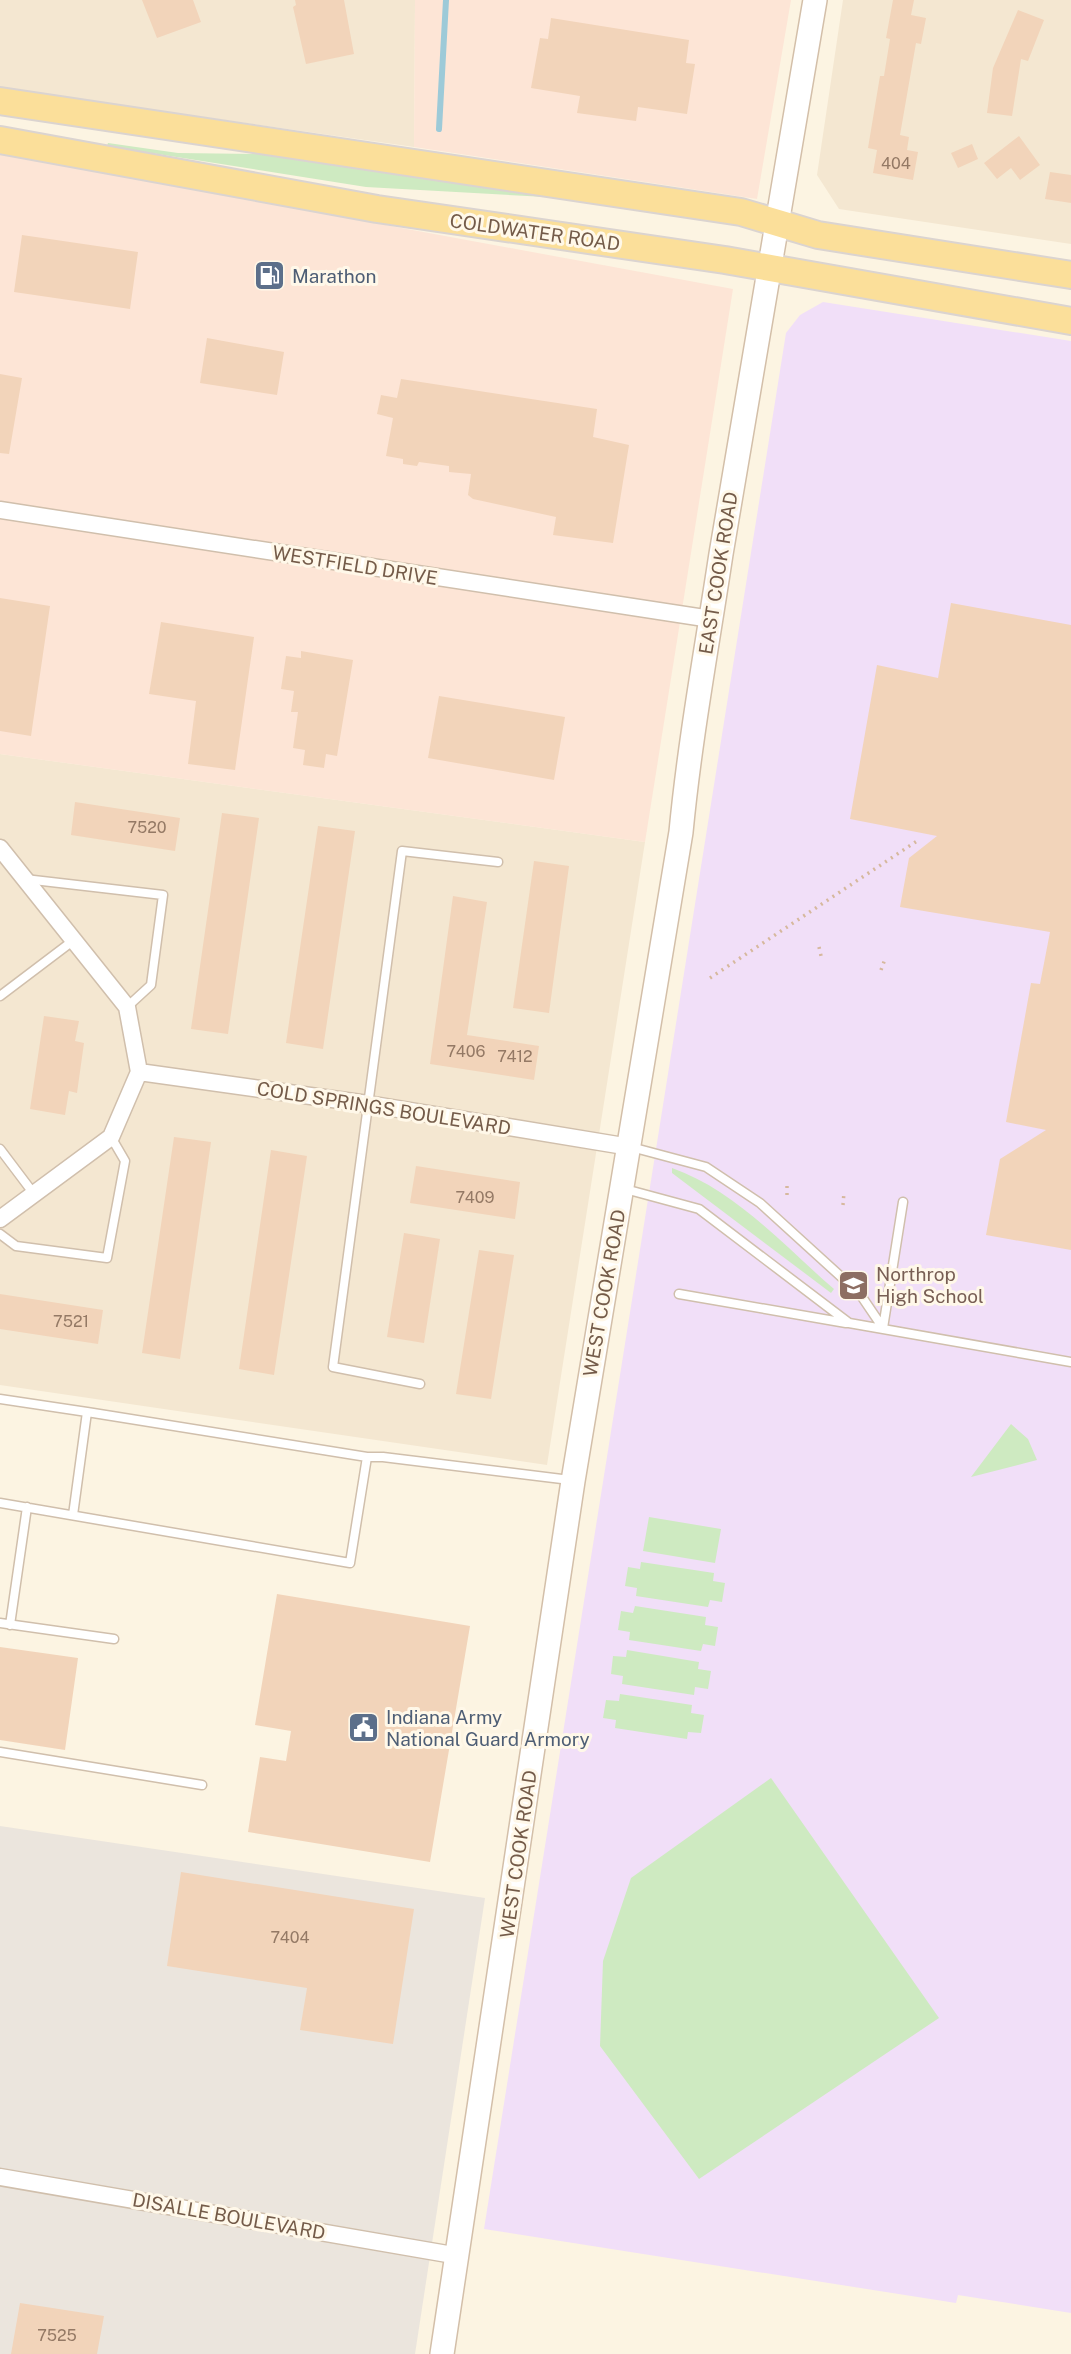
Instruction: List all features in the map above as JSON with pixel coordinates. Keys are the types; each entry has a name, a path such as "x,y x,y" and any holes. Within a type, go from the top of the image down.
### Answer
{"main road":[{"name":"EAST COOK ROAD","path":"629,1147 681,832 689,751 815,0"},
{"path":"0,101 729,210 818,235 1071,275"},
{"name":"COLDWATER ROAD","path":"0,141 377,209 770,268 1071,321"},
{"name":"WEST COOK ROAD","path":"442,2354 459,2256 573,1481 629,1147"}],"street":[{"name":"WESTFIELD DRIVE","path":"0,510 711,619"},
{"path":"0,848 127,1007 139,1072 111,1137 0,1219"},
{"name":"COLD SPRINGS BOULEVARD","path":"139,1072 368,1104 629,1147"},
{"name":"DISALLE BOULEVARD","path":"0,2177 459,2256"}],"lane":[{"path":"420,1384 332,1367 402,851 498,862"},
{"path":"25,879 163,895 152,985 127,1007"},
{"path":"0,996 74,940"},
{"path":"0,1234 16,1246 107,1258 125,1161 111,1137"},
{"path":"629,1147 706,1167 760,1203 860,1294 883,1328"},
{"path":"0,1150 34,1194"},
{"path":"622,1188 699,1209 849,1323"},
{"path":"883,1328 903,1202"},
{"path":"679,1294 1071,1362"},
{"path":"0,1399 367,1457 573,1481"},
{"path":"73,1515 87,1412"},
{"path":"0,1503 350,1563 367,1457"},
{"path":"27,1507 5,1624 114,1639"},
{"path":"0,1752 202,1785"}],"path":[{"path":"710,978 920,839"},
{"path":"819,947 822,960"},
{"path":"881,970 886,959"},
{"path":"787,1195 788,1185"},
{"path":"843,1205 844,1192"}],"shaded area":[{"path":"0,0 415,0 414,147 0,88"},
{"path":"415,0 791,0 757,199 414,147"},
{"path":"843,0 1071,0 1071,244 839,209 817,175"},
{"path":"0,154 733,289 645,842 0,754"},
{"name":"Northrop High School","path":"823,302 1071,341 1071,2313 958,2295 956,2303 484,2229 786,333 800,315"},
{"path":"0,754 645,842 547,1465 0,1385"},
{"path":"0,1826 485,1898 415,2354 0,2354"}],"green space":[{"path":"108,143 178,153 261,154 546,197 366,187 107,146"},
{"path":"672,1168 717,1190 738,1205 834,1289 831,1293 672,1173"},
{"path":"1011,1424 1028,1439 1037,1460 971,1477"},
{"path":"649,1517 721,1529 715,1563 643,1551"},
{"path":"641,1562 714,1573 713,1581 725,1583 722,1602 710,1600 708,1607 636,1596 637,1588 625,1586 628,1567 640,1569"},
{"path":"635,1606 706,1617 705,1625 718,1627 715,1646 703,1644 701,1651 629,1640 630,1632 618,1630 621,1611 633,1613"},
{"path":"627,1650 699,1662 698,1669 711,1671 708,1689 695,1687 694,1695 622,1684 623,1676 611,1674 613,1656 626,1657"},
{"path":"620,1694 692,1705 691,1713 704,1715 701,1733 688,1732 687,1739 615,1728 616,1720 603,1718 606,1700 619,1701"},
{"path":"771,1778 939,2018 699,2179 600,2046 603,1961 631,1878"}],"building":[{"path":"142,0 193,0 201,22 157,38"},
{"path":"295,0 344,0 354,54 306,64 293,7 296,5"},
{"path":"893,0 914,0 911,15 926,18 921,44 916,43 900,135 909,137 907,150 918,152 913,180 873,173 877,150 868,148 880,76 884,76 890,39 886,38"},
{"path":"1018,10 1044,20 1028,61 1021,59 1012,116 987,113 993,68"},
{"path":"551,18 689,40 686,63 695,64 687,114 638,107 636,121 577,113 580,96 531,88 540,38 548,39"},
{"path":"1019,136 1040,165 1020,180 1011,168 997,179 984,163"},
{"path":"972,144 978,159 958,168 951,153"},
{"path":"1050,172 1071,175 1071,203 1045,199"},
{"path":"22,235 138,252 130,309 14,292"},
{"path":"207,338 284,352 277,395 200,383"},
{"path":"0,374 22,378 9,454 0,453"},
{"path":"401,379 597,409 593,437 629,445 613,543 553,535 556,517 473,499 468,495 471,474 449,472 449,466 419,462 417,466 403,464 403,459 386,456 393,418 377,414 381,395 397,398"},
{"path":"0,598 50,606 31,736 0,731"},
{"name":"Northrop High School","path":"951,603 1071,625 1071,1250 986,1235 1000,1159 1046,1130 1006,1122 1031,983 1040,984 1050,932 900,907 909,858 937,836 850,819 877,665 938,678"},
{"path":"161,622 254,637 235,770 188,764 196,701 149,694"},
{"path":"301,651 353,660 337,756 326,754 324,768 303,765 305,750 293,748 298,712 291,712 294,691 281,689 286,656 301,658"},
{"path":"439,696 565,717 554,780 428,758"},
{"path":"75,802 180,818 175,851 71,835"},
{"path":"222,813 259,818 228,1034 191,1029"},
{"path":"318,826 355,831 323,1049 286,1043"},
{"path":"534,861 569,866 549,1013 513,1008"},
{"path":"453,896 487,902 467,1035 539,1046 534,1080 430,1064"},
{"path":"44,1016 79,1021 75,1041 84,1043 77,1093 69,1091 65,1115 30,1109"},
{"path":"174,1137 211,1142 180,1359 142,1353"},
{"path":"271,1150 307,1156 274,1375 239,1369"},
{"path":"416,1166 520,1182 515,1219 410,1203"},
{"path":"404,1233 440,1239 424,1343 387,1337"},
{"path":"479,1250 514,1255 491,1399 456,1394"},
{"path":"0,1294 103,1310 98,1344 0,1329"},
{"name":"Indiana Army National Guard Armory","path":"277,1594 470,1626 430,1862 248,1832 260,1757 286,1761 291,1731 255,1725"},
{"path":"0,1647 78,1658 65,1750 0,1740"},
{"path":"181,1872 414,1909 393,2044 300,2030 307,1988 167,1966"},
{"path":"20,2303 104,2316 97,2354 11,2354"}],"waterway":[{"path":"439,129 446,0"}],"place":[{"name":"Marathon","path":"269,276"},
{"name":"Northrop High School","path":"853,1285"},
{"name":"Indiana Army National Guard Armory","path":"363,1728"}]}
